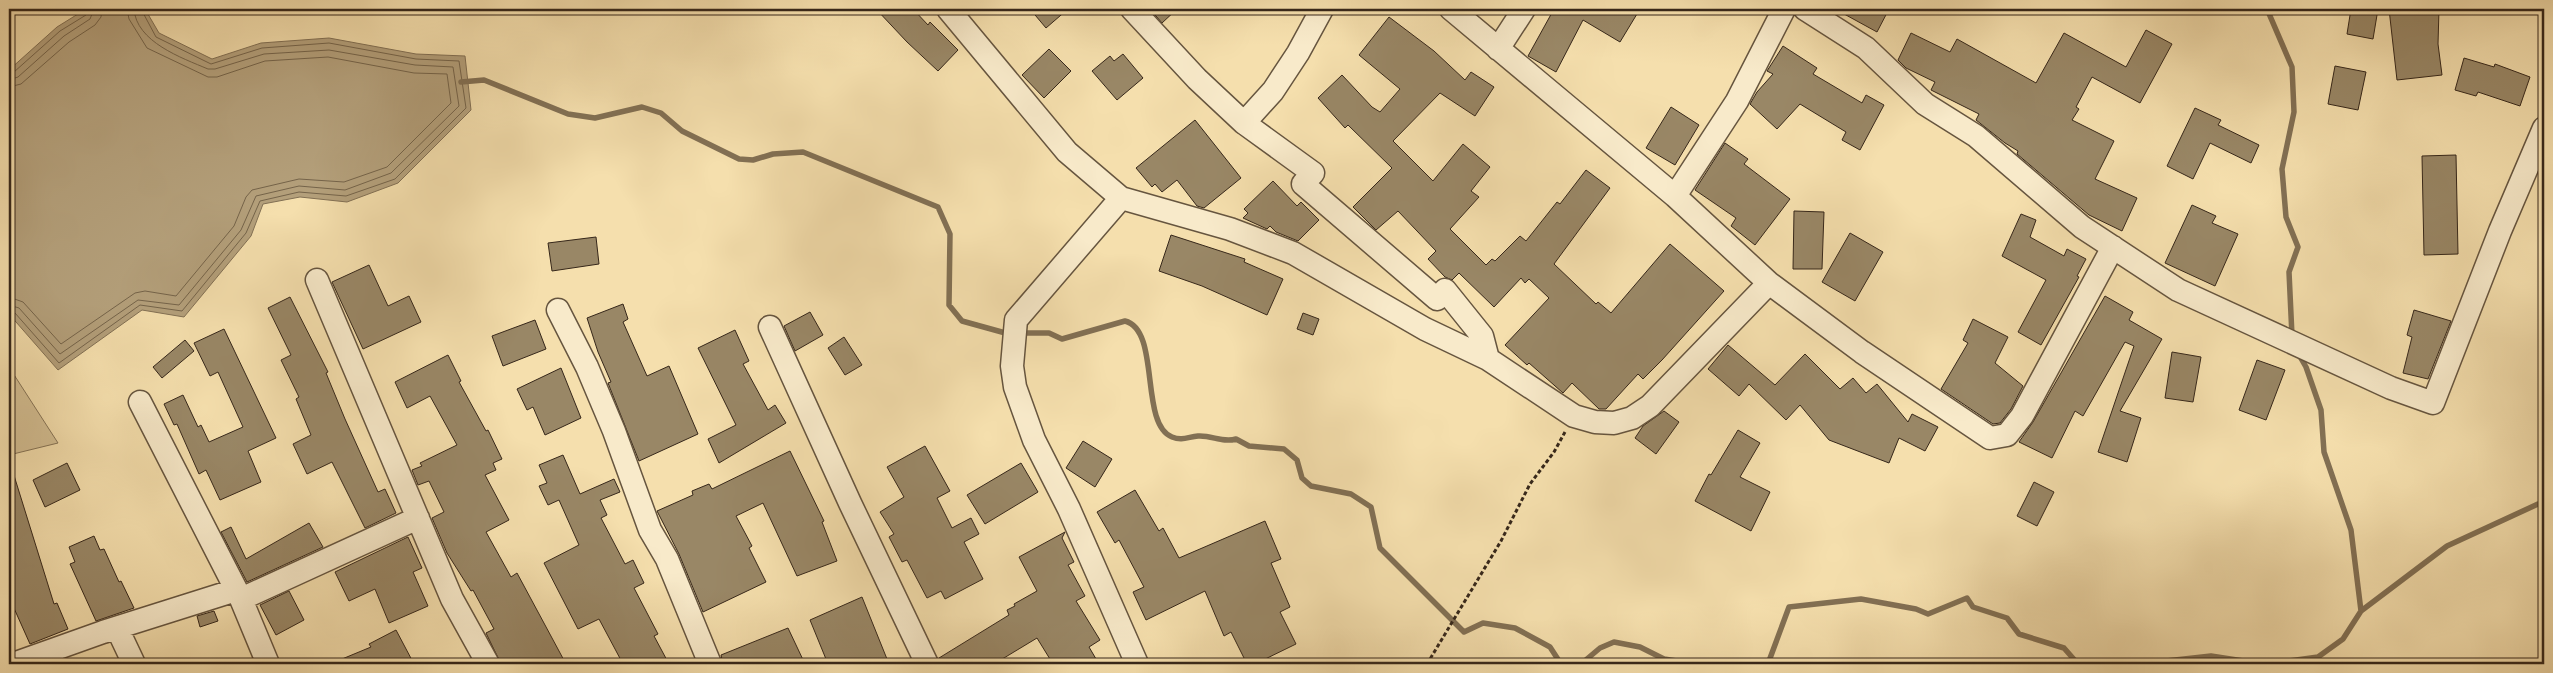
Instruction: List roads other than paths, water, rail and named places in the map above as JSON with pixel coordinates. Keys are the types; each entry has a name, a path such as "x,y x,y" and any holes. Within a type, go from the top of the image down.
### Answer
{"street":[{"path":"948,9 1067,152 1121,198 1230,230 1293,253 1425,329 1488,359 1574,416 1594,422 1614,423 1632,418 1650,406 1769,283"},
{"path":"1132,9 1197,79 1244,123 1313,173 1303,184 1380,252 1438,299 1445,290 1482,336 1488,359"},
{"path":"1244,123 1273,92 1322,9"},
{"path":"1451,9 1675,196 1769,283 1862,352 1990,438 2007,435 2022,416 2112,248"},
{"path":"1498,49 1524,9"},
{"path":"1675,196 1737,101 1784,9"},
{"path":"1805,9 1866,48 1925,104 1976,136 2082,227 2178,290 2391,388 2432,403 2500,231 2544,128"},
{"path":"1121,198 1016,320 1012,346 1012,366 1015,387 1034,440 1069,509 1137,664"},
{"path":"317,280 452,599 488,664"},
{"path":"558,310 591,376 614,431 650,530 667,559 710,664"},
{"path":"770,327 850,503 927,664"},
{"path":"140,402 238,595 268,664"},
{"path":"14,664 117,628 238,595 418,518"},
{"path":"117,628 134,664"}],"water":[{"path":"86,9 145,9 159,33 212,59 261,43 329,38 416,54 465,56 471,110 398,183 347,202 300,197 263,204 251,236 184,317 142,310 58,370 9,314 9,70 57,27"}],"waterway":[{"path":"2267,9 2292,67 2294,112 2282,169 2286,217 2298,247 2289,272 2292,336"},
{"path":"461,82 484,80 568,114 595,118 642,107 661,113 682,131 739,159 753,160 773,154 803,152 938,207 950,234 949,305 962,321 1009,334"},
{"path":"1018,333 1049,333 1062,339 1125,321 1136,328 1143,341 1156,415 1162,429 1172,437 1182,439 1203,436 1226,440 1236,439 1249,446 1284,449 1297,460 1302,478 1311,486 1351,494 1371,507 1380,548 1464,632 1483,623 1515,628 1550,647 1561,664"},
{"path":"2298,353 2306,367 2321,410 2324,452 2351,530 2361,611"},
{"path":"2139,664 2211,656 2250,662 2289,661 2318,657 2343,639 2361,611 2447,546 2538,504 2544,506"},
{"path":"1763,664 1769,661 1789,607 1861,599 1916,609 1928,614 1967,598 1973,607 2007,618 2019,634 2064,648 2078,664"},
{"path":"1581,664 1600,648 1614,642 1640,647 1664,659 1696,664"},
{"path":"1703,664 1733,662 1744,664"},
{"path":"1566,664 1577,664"}]}
